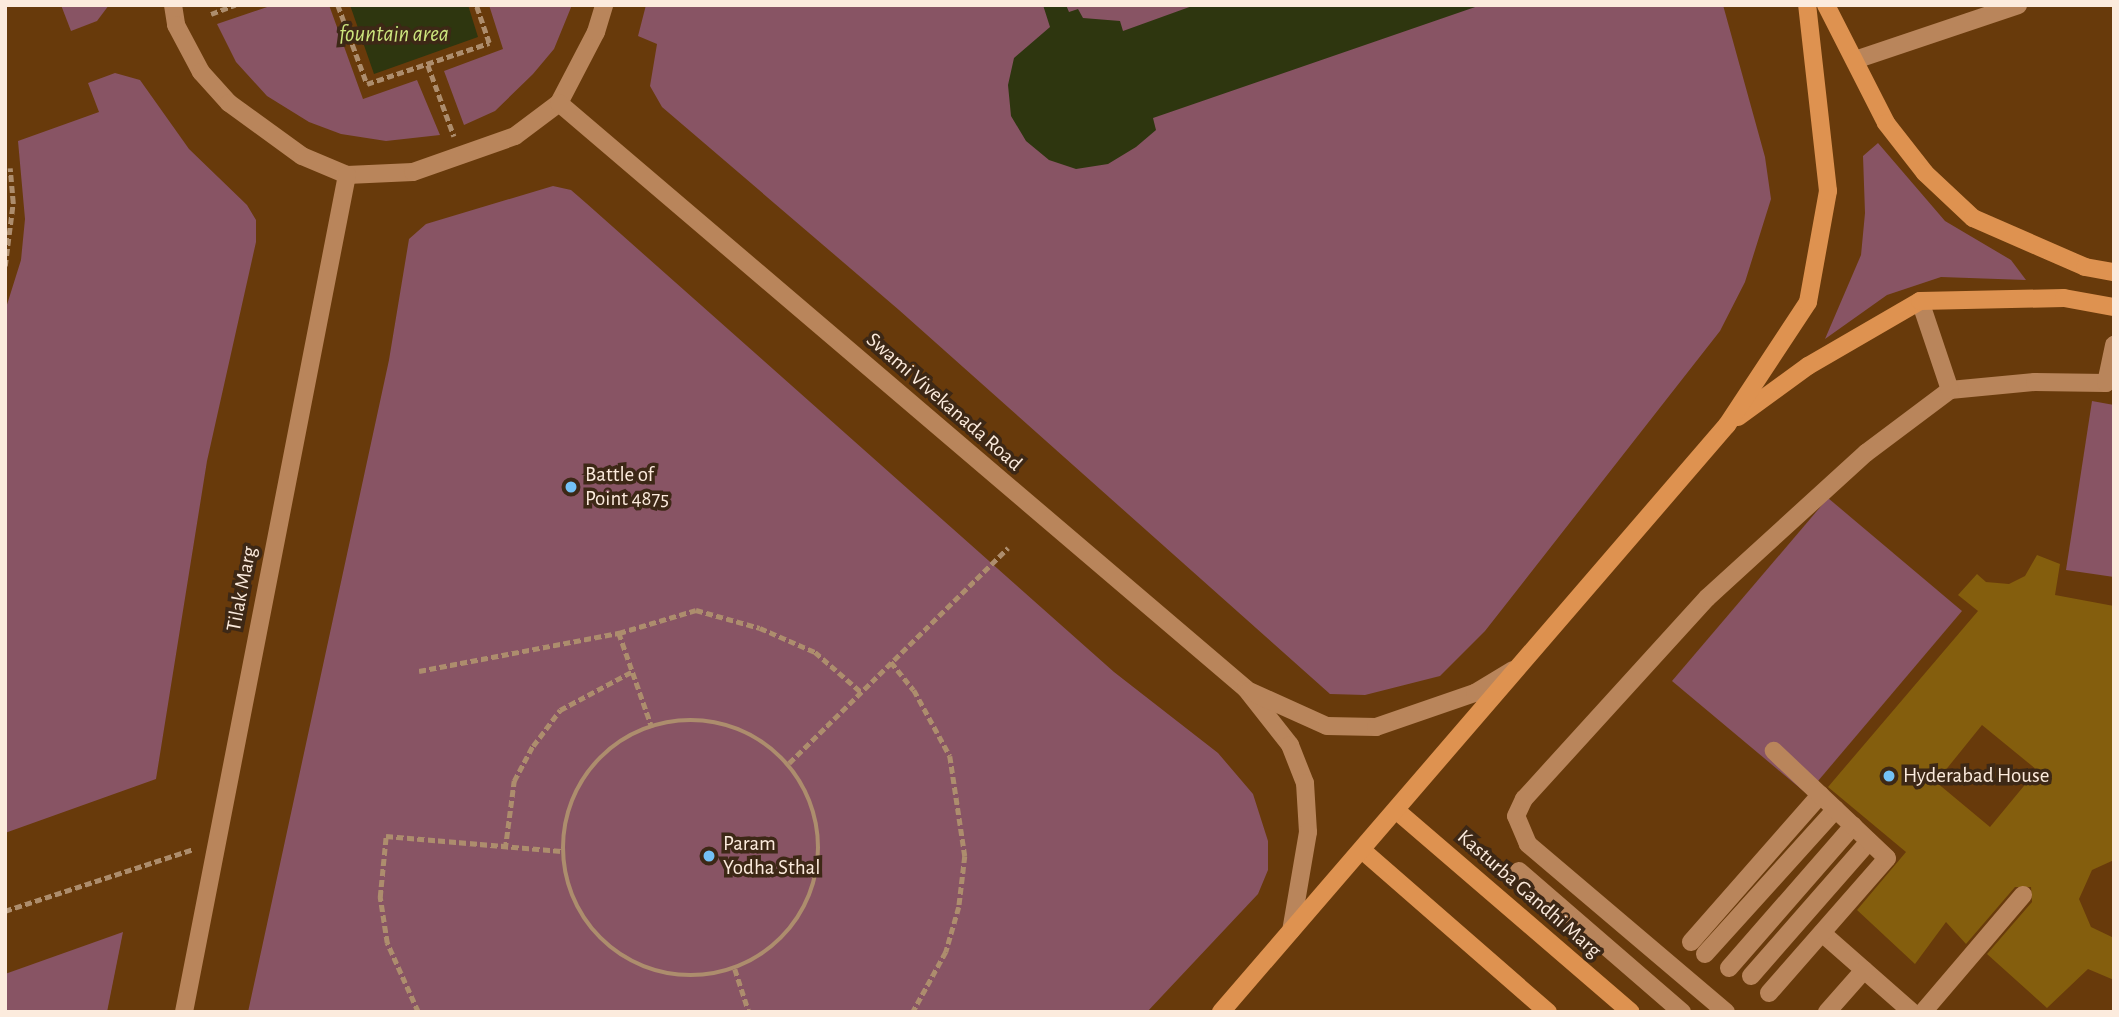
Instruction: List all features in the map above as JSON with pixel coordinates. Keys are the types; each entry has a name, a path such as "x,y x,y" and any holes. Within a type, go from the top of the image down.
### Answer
{"main road":[{"path":"1221,1012 1727,425 1808,302 1828,191 1807,5"},
{"path":"1825,5 1886,123 1925,173 1973,218 2085,267 2114,272"},
{"path":"1727,425 1808,366 1920,301 2064,298 2114,307"},
{"name":"Kasturba Gandhi Marg","path":"1397,811 1631,1012"},
{"path":"1362,850 1548,1012"}],"street":[{"path":"173,5 176,25 201,72 229,103 302,156 347,175 413,172 462,157 515,135 559,103 596,32 604,5"},
{"path":"1855,60 2018,5"},
{"name":"Swami Vivekanada Road","path":"559,103 614,147 1246,689"},
{"name":"Tilak Marg","path":"184,1012 347,175"},
{"path":"1920,301 1950,390"},
{"path":"1726,1012 1528,844 1516,816 1524,799 1707,598 1866,453 1950,390 2035,382 2110,384 2114,345"},
{"path":"1246,689 1327,726 1376,727 1475,693 1523,664"},
{"path":"1246,689 1290,745 1305,783 1308,832 1291,931"},
{"path":"1769,993 1887,858 1774,751"},
{"path":"1820,795 1698,948 1836,809"},
{"path":"1729,968 1853,826"},
{"path":"1751,976 1869,841"},
{"path":"1519,872 1682,1012"},
{"path":"1923,1012 2023,895"},
{"path":"1822,933 1912,1012"},
{"path":"1827,1012 1864,970"}],"path":[{"path":"211,13 235,5"},
{"path":"338,5 367,85 489,43 476,5"},
{"path":"428,65 456,139"},
{"path":"5,266 13,203 10,168"},
{"path":"789,764 1008,548"},
{"path":"419,671 620,633 696,610 760,628 815,652 861,692"},
{"path":"620,633 652,727"},
{"path":"891,662 914,690 950,756 965,856 959,907 946,952 913,1012"},
{"path":"505,849 514,781 559,710 632,671"},
{"path":"697,719 731,726 763,740 789,764 808,793 819,827 820,863 811,897 793,928 775,944 735,969 681,977 654,972 607,946 574,903 561,851 566,816 579,783 601,756 629,735 652,727 697,719"},
{"path":"418,1012 387,943 380,897 386,836 505,849 561,851"},
{"path":"5,911 215,842"},
{"path":"735,969 749,1012"}],"shaded area":[{"path":"61,5 109,5 97,21 71,31"},
{"path":"273,5 329,5 363,99 417,80 440,135 386,141 341,134 309,122 267,96 236,62 217,24"},
{"path":"489,5 572,5 554,49 533,74 495,111 464,125 444,71 503,49"},
{"path":"646,5 1723,5 1765,157 1771,199 1745,282 1720,331 1485,631 1440,676 1365,695 1330,694 899,310 662,107 650,86 657,44 638,36"},
{"path":"115,73 140,80 189,149 247,205 256,220 256,242 207,461 156,779 5,833 5,311 21,260 25,219 18,141 99,112 88,83"},
{"path":"1878,143 1945,221 2011,260 2026,280 1941,277 1887,295 1825,339 1861,255 1865,213 1863,156"},
{"path":"553,186 571,190 586,203 1114,672 1218,753 1253,794 1268,841 1268,870 1258,894 1147,1012 248,1012 389,360 409,239 426,224"},
{"path":"2092,401 2114,405 2114,577 2066,570"},
{"path":"1828,498 1962,611 1807,794 1672,681"},
{"path":"123,932 107,1012 5,1012 5,974"}],"water":[{"name":"fountain area","path":"350,5 468,5 478,37 374,74"},
{"path":"1043,5 1066,5 1069,12 1078,9 1083,18 1120,21 1123,31 1195,5 1481,5 1153,118 1156,130 1136,147 1108,164 1076,169 1049,160 1026,141 1011,116 1008,85 1014,58 1050,27"}],"building":[{"name":"Hyderabad House","path":"2037,555 2060,564 2055,595 2114,606 2114,860 2092,870 2079,899 2091,927 2114,938 2114,980 2088,969 2047,1008 1987,954 2032,902 2031,887 2015,887 1966,944 1946,922 1915,964 1857,910 1906,852 1828,787 1978,611 1958,595 1977,574 1986,582 2009,584 2025,576","holes":["1982,725 2037,770 1990,827 1936,782"]}],"place":[{"name":"Battle of Point 4875","path":"571,487"},
{"name":"Hyderabad House","path":"1889,776"},
{"name":"Param Yodha Sthal","path":"709,856"}]}
